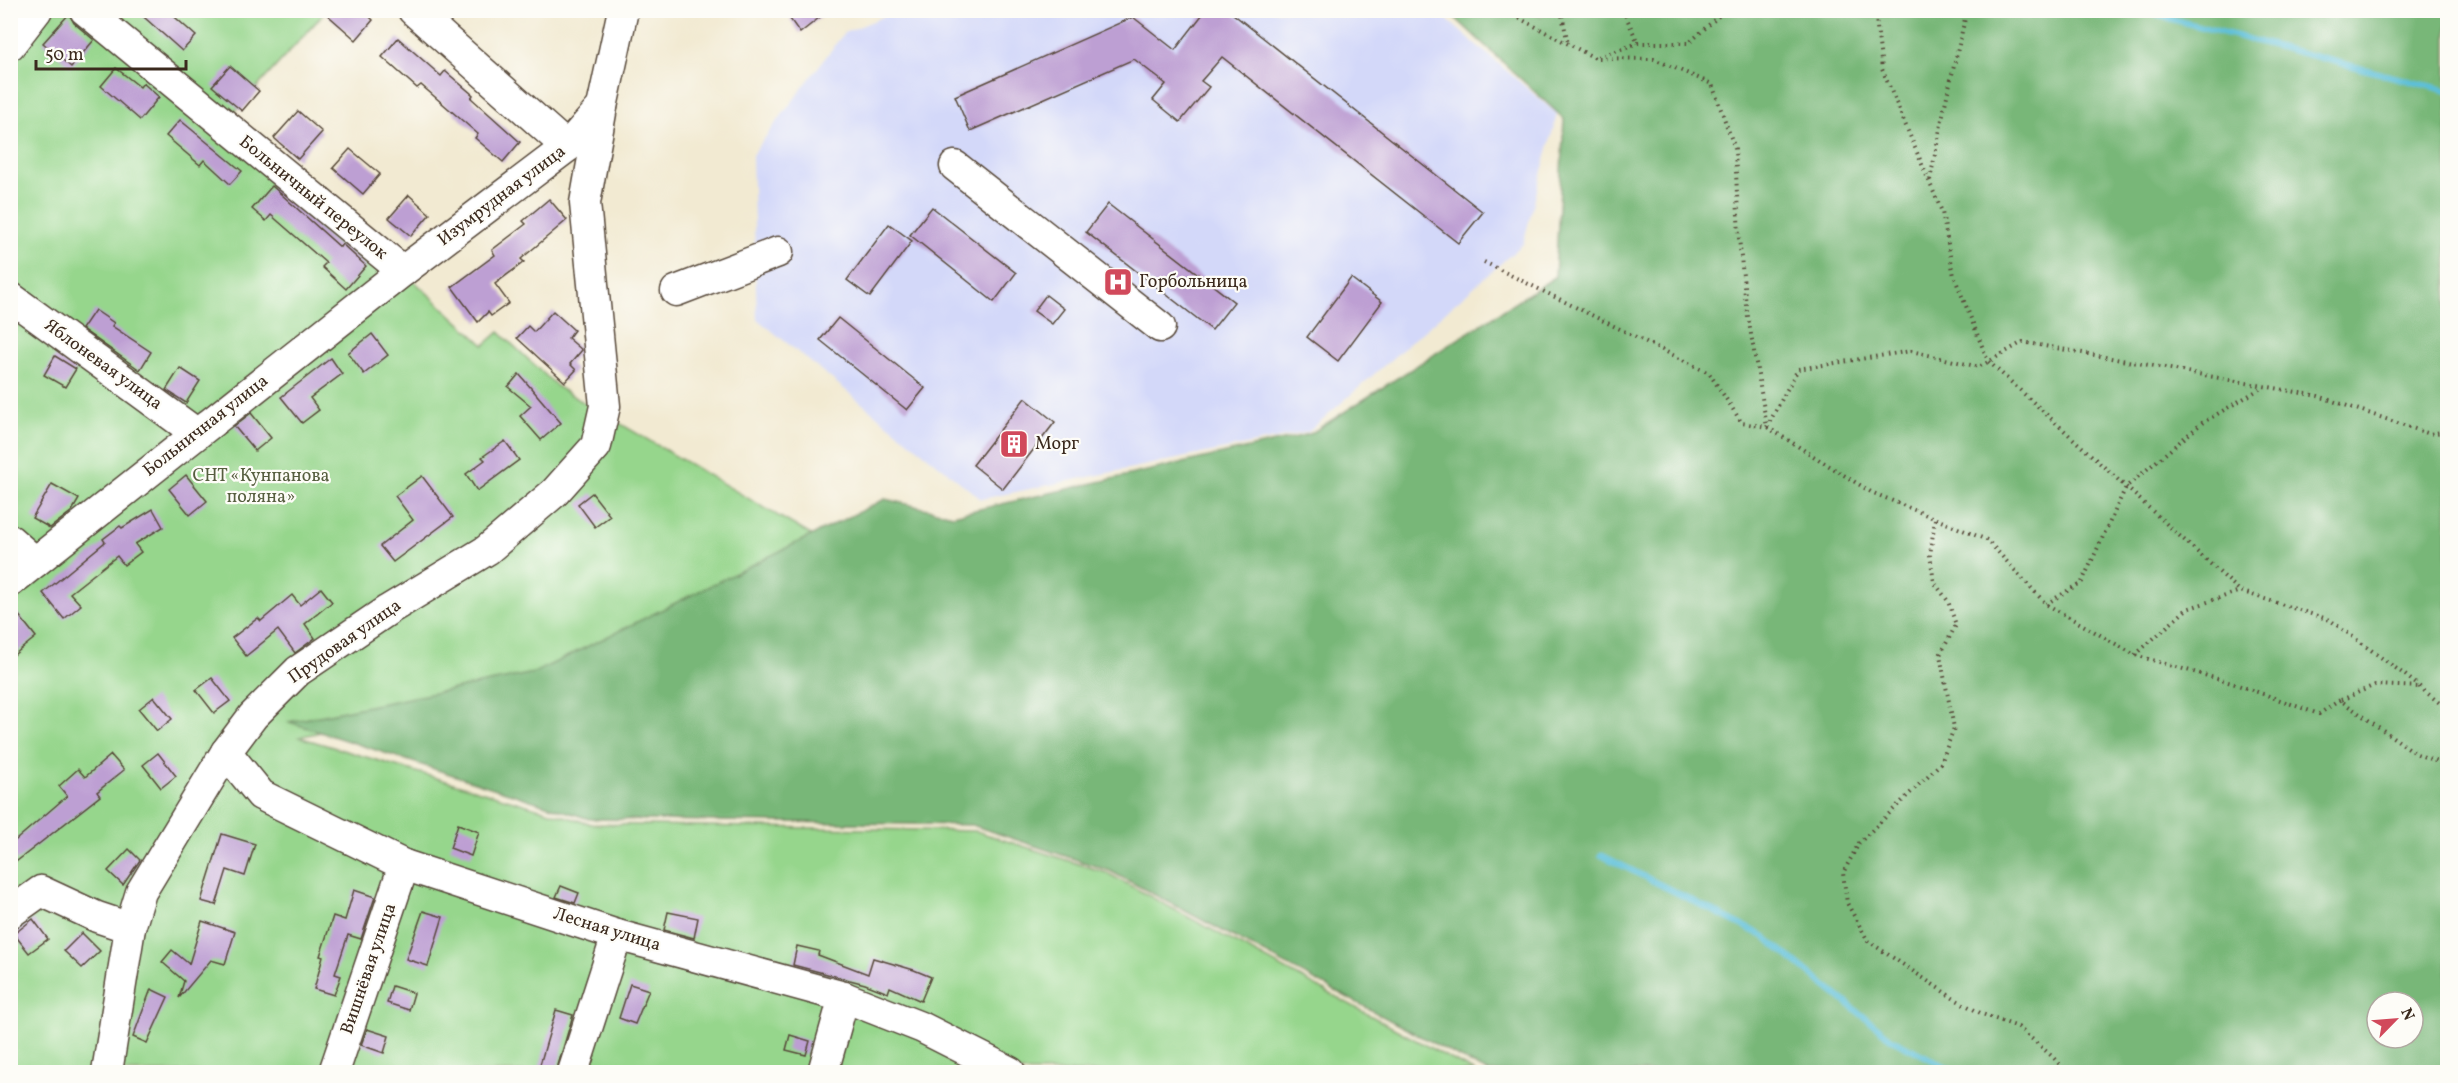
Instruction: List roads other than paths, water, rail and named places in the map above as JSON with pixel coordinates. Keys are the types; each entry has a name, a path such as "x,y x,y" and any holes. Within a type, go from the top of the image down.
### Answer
{"street":[{"path":"10,45 37,10"},
{"name":"Больничный переулок","path":"85,10 403,271"},
{"path":"413,10 567,147"},
{"name":"Изумрудная улица","path":"403,271 567,147 602,107 623,10"},
{"name":"Прудовая улица","path":"107,1072 130,928 141,892 226,752 253,716 298,671 388,610 486,550 555,492 596,446 605,406 599,307 585,203 602,107"},
{"path":"955,166 1160,327"},
{"path":"675,291 778,252"},
{"name":"Больничная улица","path":"10,582 403,271"},
{"name":"Яблоневая улица","path":"10,297 196,434"},
{"path":"10,540 35,562"},
{"name":"Лесная улица","path":"226,752 261,795 404,865 617,934 844,997 923,1028 1010,1072"},
{"name":"Вишнёвая улица","path":"334,1072 404,865"},
{"path":"10,913 41,891 97,917 130,928"},
{"path":"573,1072 617,934"},
{"path":"824,1072 844,997"}],"waterway":[{"path":"2156,15 2448,91"},
{"path":"1601,855 1763,936 1892,1039 1956,1072"}],"place":[{"name":"Горбольница","path":"1118,282"},
{"name":"Морг","path":"1014,444"}],"park label":[{"name":"СНТ «Кунпанова поляна»","path":"261,486"}]}
